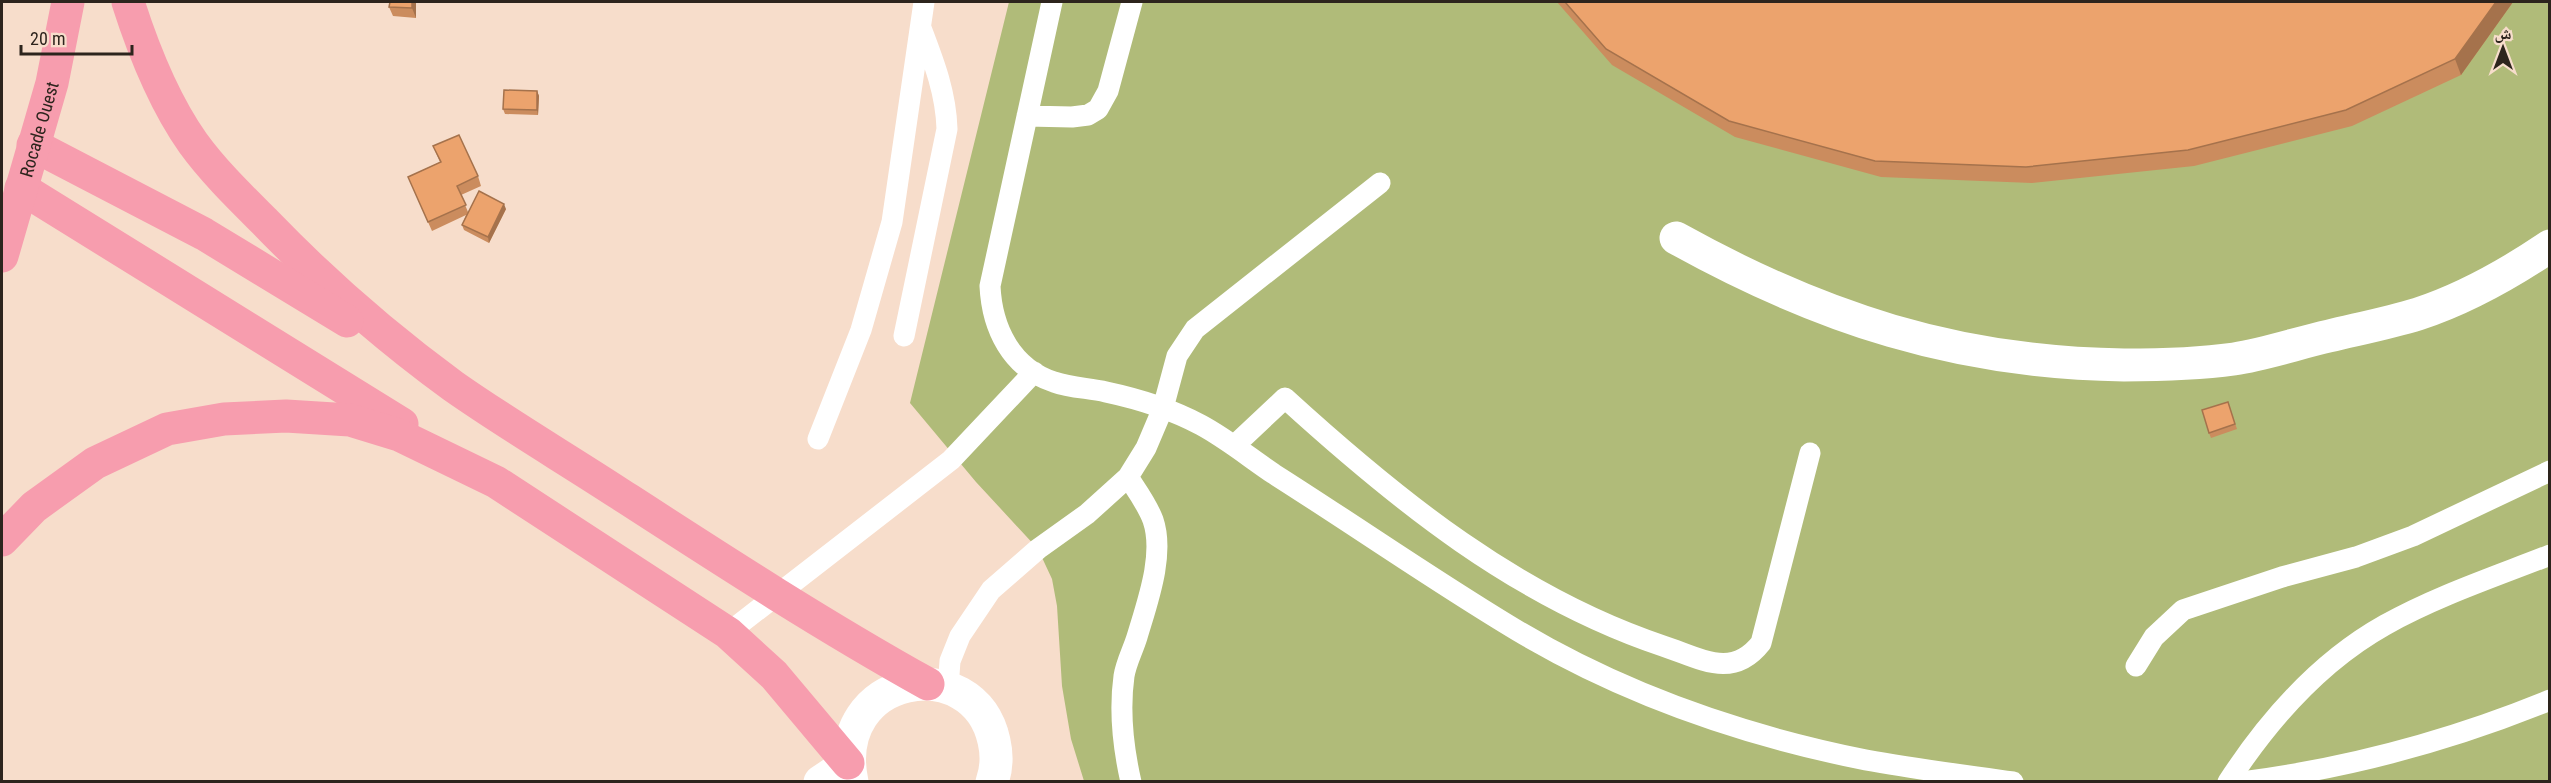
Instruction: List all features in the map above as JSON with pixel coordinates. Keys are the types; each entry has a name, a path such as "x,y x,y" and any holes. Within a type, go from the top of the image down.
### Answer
{"highway":[{"name":"Rocade Ouest","path":"2,256 52,83 68,2"},
{"path":"128,2 137,32 193,143 244,201 305,263 392,340 454,386"},
{"path":"33,145 204,234 454,386 835,632 938,686"},
{"path":"21,188 496,482 728,633 774,675 850,772"},
{"path":"2,540 34,507 95,463 167,429 224,419 286,416 350,420 399,435 496,482"}],"street":[{"path":"1676,238 1740,273 1806,303 1875,327 1945,346 2017,358 2100,364 2162,365 2235,359 2418,314 2476,289 2550,246"},
{"path":"820,782 850,772 849,742 857,723 870,705 886,693 906,685 938,686 967,698 982,713 994,742 995,779"}],"lane":[{"path":"818,439 861,330 892,222 924,2"},
{"path":"1052,2 990,286 991,306 1001,336 1019,361 1052,381 1102,391 1163,408 1200,424 1519,632 1644,693 1709,718 1788,742 1868,760 2013,782"},
{"path":"1027,117 1072,117 1088,115 1098,109 1108,91 1131,2"},
{"path":"904,336 947,129 946,103 942,86 920,25"},
{"path":"938,686 960,636 991,590 1038,549 1087,514 1128,477 1146,448 1163,408 1177,356 1195,328 1380,183"},
{"path":"728,633 951,459 1034,372"},
{"path":"1235,445 1285,398 1332,440 1424,515 1480,556 1542,595 1606,625 1720,665 1744,660 1761,643 1810,453"},
{"path":"2136,666 2154,637 2183,610 2282,577 2356,557 2412,536 2550,471"},
{"path":"1128,477 1146,504 1154,522 1157,541 1151,579 1124,675 1122,713 1124,751 1131,782"},
{"path":"2228,782 2272,720 2299,691 2355,645 2385,625 2442,597 2550,555"},
{"path":"2242,782 2329,768 2427,745 2491,724 2550,700"}],"green space":[{"path":"1009,2 2549,2 2549,781 1084,781 1071,739 1062,686 1057,606 1052,579 1038,549 976,482 910,403"}],"building":[{"path":"390,2 412,2 412,8 389,7"},
{"path":"1565,2 2496,2 2455,59 2346,110 2188,150 2026,167 1875,161 1729,121 1606,49"},
{"path":"504,90 537,91 537,110 503,109"},
{"path":"459,135 478,176 457,186 466,205 428,222 408,177 441,162 433,146"},
{"path":"479,191 504,204 488,237 462,225"},
{"path":"2228,402 2235,424 2209,433 2202,410"}]}
